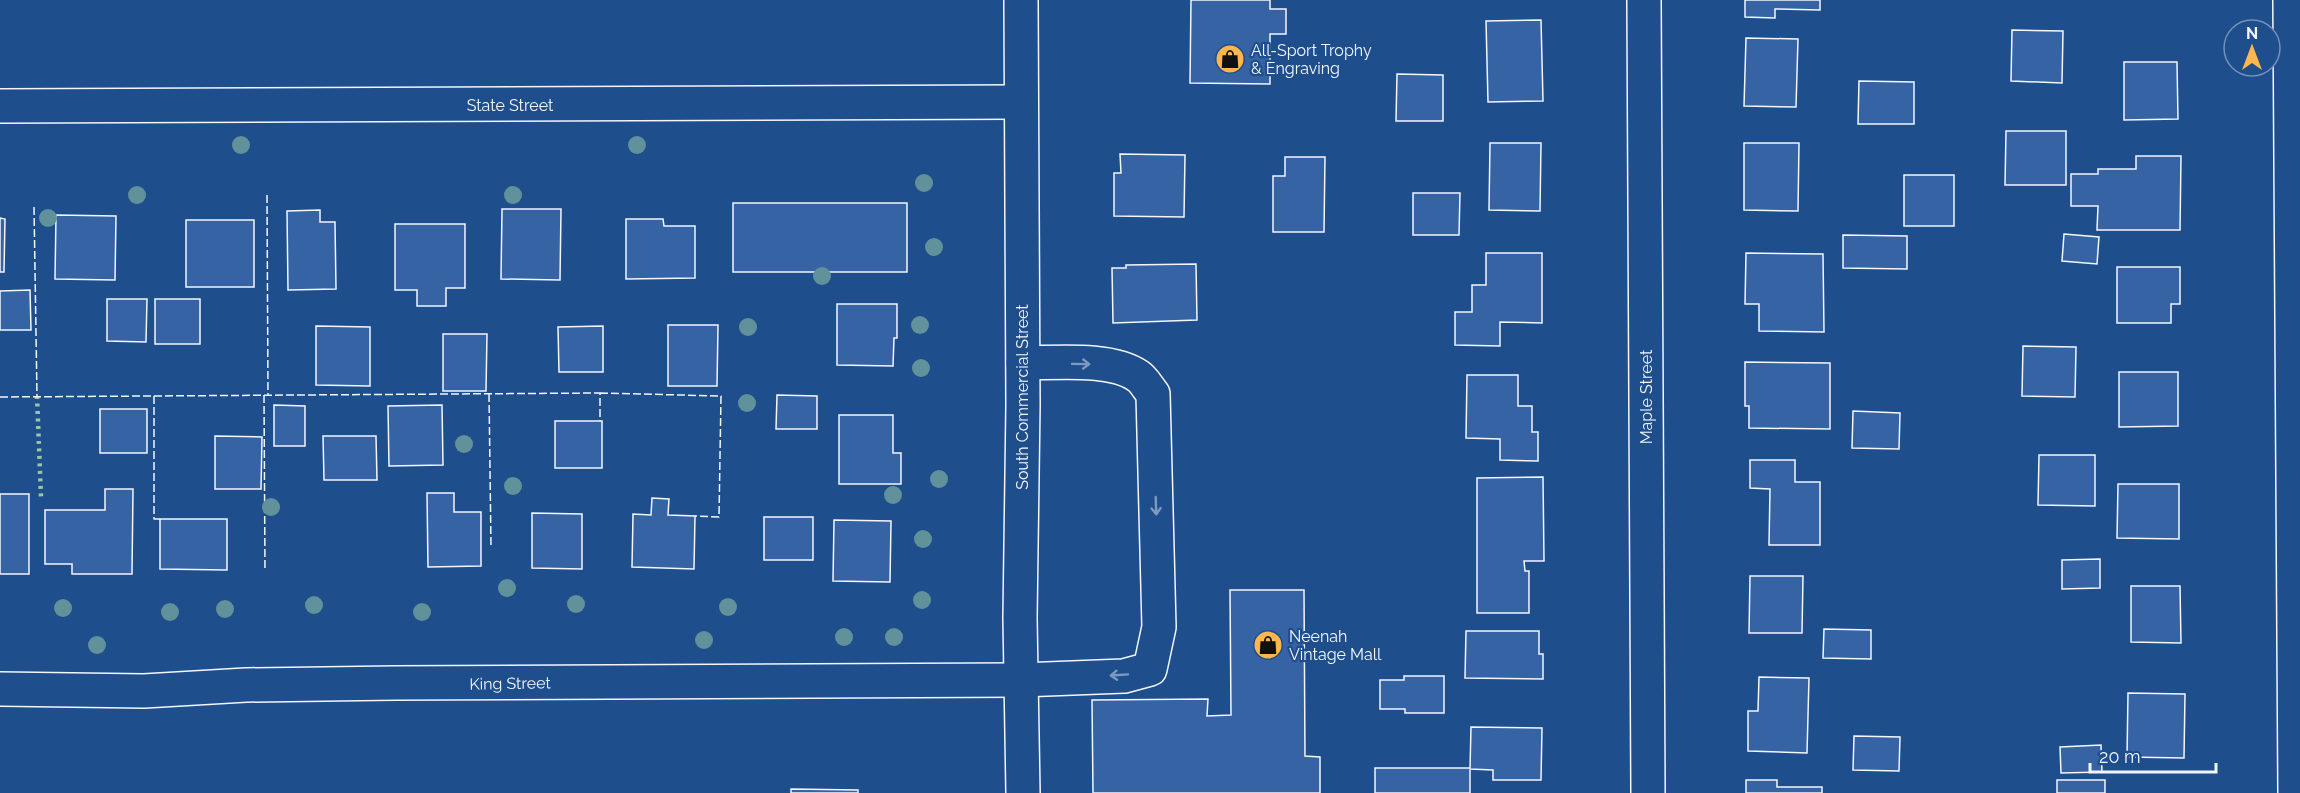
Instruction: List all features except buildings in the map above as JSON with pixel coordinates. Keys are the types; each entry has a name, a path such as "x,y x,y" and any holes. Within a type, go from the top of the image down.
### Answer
{"street":[{"name":"South Commercial Street","path":"1021,0 1023,793"},
{"name":"Maple Street","path":"1644,0 1647,793"},
{"path":"2290,0 2295,793"},
{"name":"State Street","path":"0,106 1021,102"},
{"name":"King Street","path":"0,689 144,691 246,685 395,682 1021,680 1076,676 1124,676 1150,669 1159,627 1153,394 1139,376 1118,367 1087,363 1023,363"}],"hedge":[{"path":"37,396 41,497"}],"fence":[{"path":"267,195 268,395"},
{"path":"34,207 37,396"},
{"path":"600,393 721,396 719,517 695,516"},
{"path":"0,397 600,393 600,421"},
{"path":"489,394 491,546"},
{"path":"264,395 265,571"},
{"path":"154,396 154,519 160,519"}],"place":[{"name":"All-Sport Trophy & Engraving","path":"1230,59"},
{"name":"Neenah Vintage Mall","path":"1268,645"}]}
